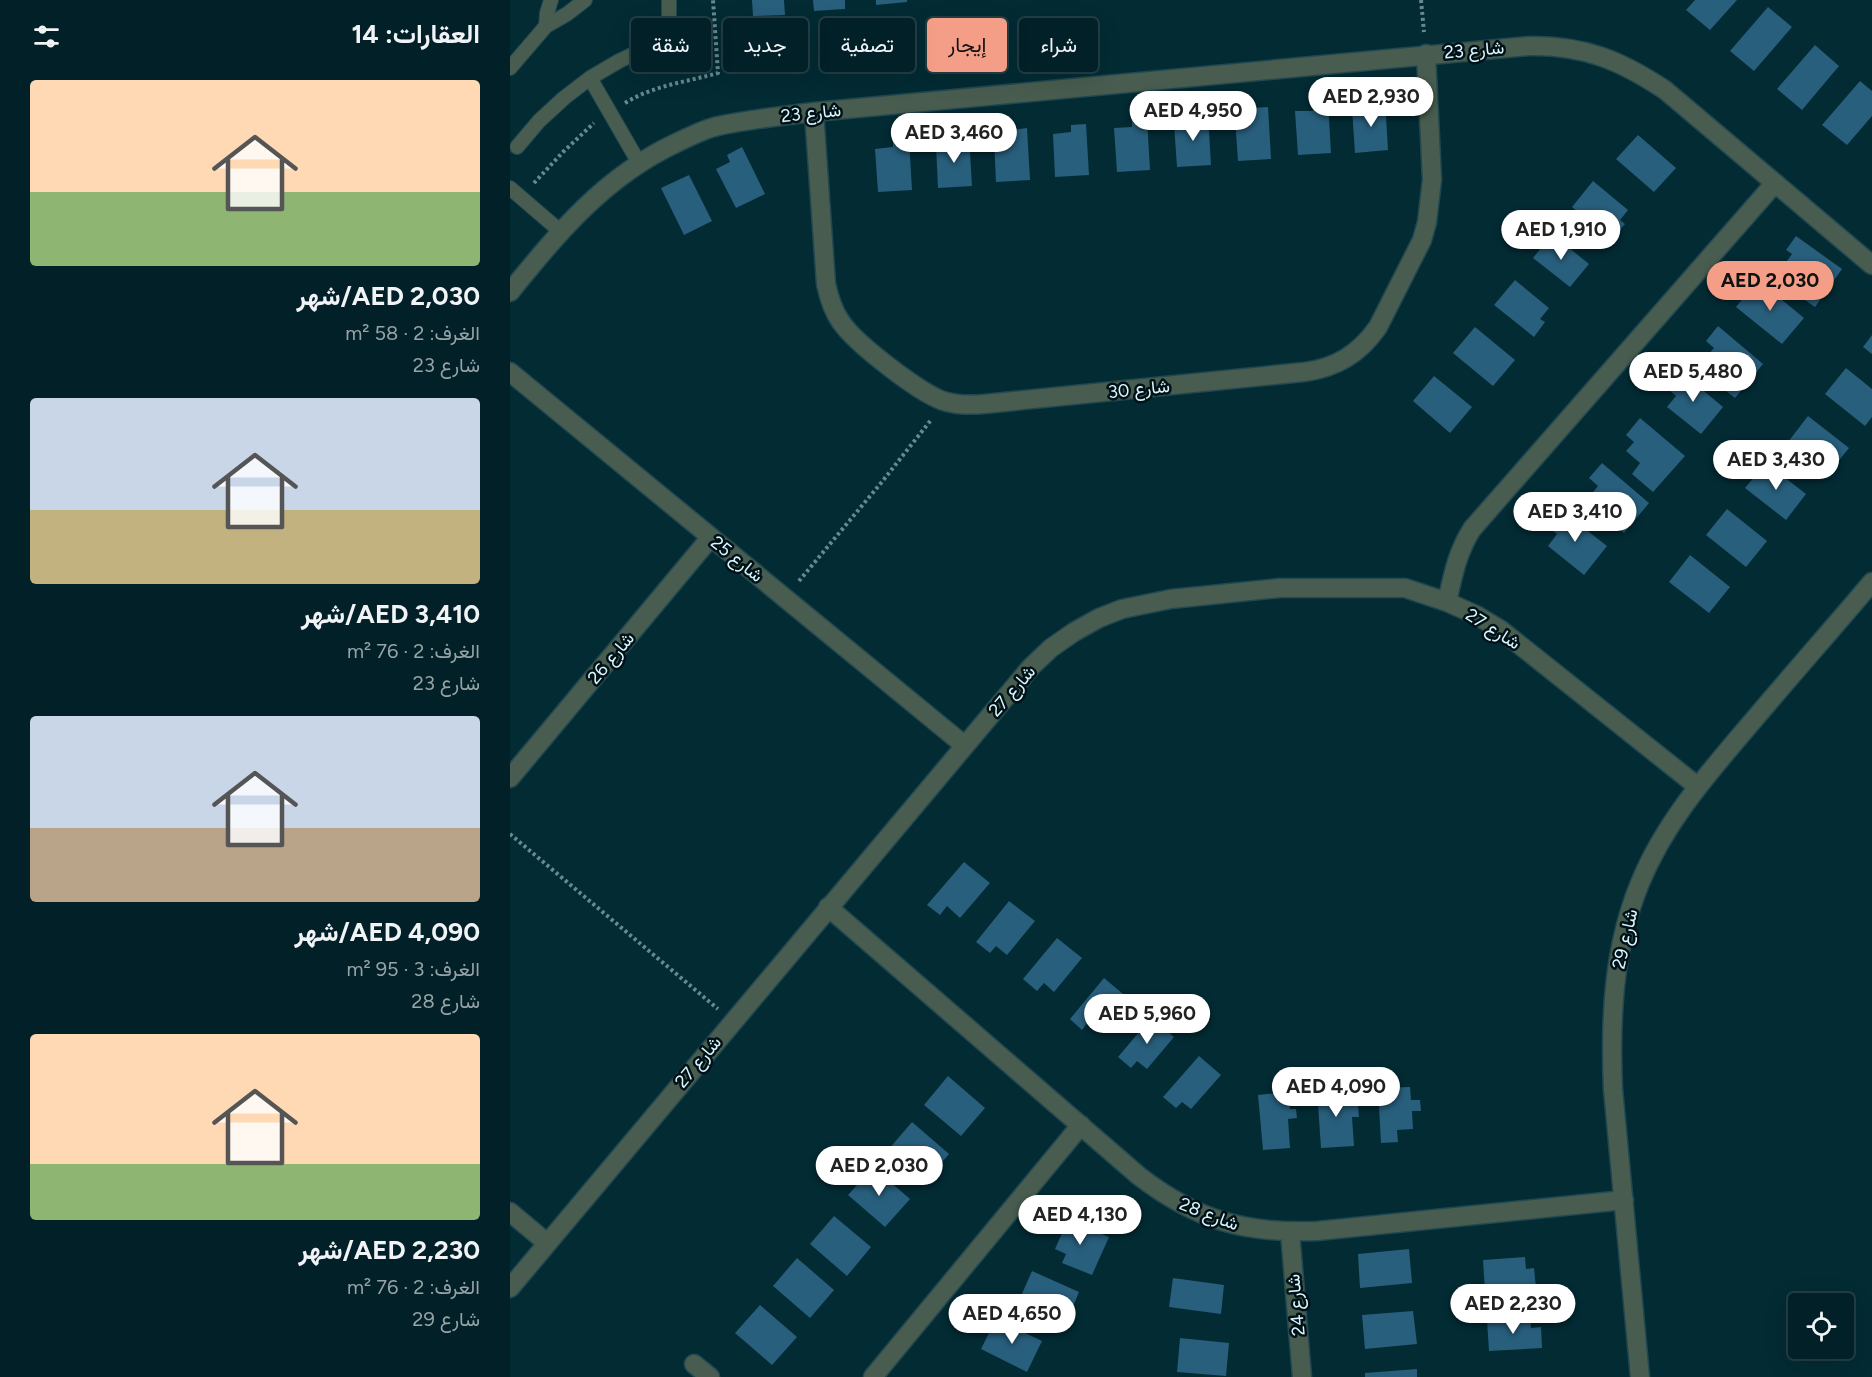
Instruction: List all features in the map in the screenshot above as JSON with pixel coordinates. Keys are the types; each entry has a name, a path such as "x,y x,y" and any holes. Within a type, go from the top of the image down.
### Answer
{"street":[{"name":"شارع 23","path":"510,292 560,231 608,185 664,149 716,126 814,112 1426,54 1555,45 1580,50 1626,66 1665,90 1872,265"},
{"name":"شارع 30","path":"814,112 826,284 834,310 849,333 859,343 915,386 946,402 984,404 1304,372 1319,370 1347,359 1370,340 1378,327 1422,240 1427,222 1432,180 1426,54"},
{"path":"1447,602 1454,569 1462,546 1472,529 1775,183"},
{"name":"شارع 25","path":"510,372 964,746"},
{"name":"شارع 26","path":"510,778 711,537"},
{"name":"شارع 29","path":"1640,1377 1613,1089 1612,1054 1612,1021 1620,951 1628,916 1654,852 1697,786 1872,582"},
{"name":"شارع 27","path":"510,1288 1031,668 1052,648 1099,618 1122,609 1171,599 1280,588 1405,588 1447,602 1476,615 1524,647 1697,786"},
{"name":"شارع 28","path":"828,908 1139,1176 1159,1192 1208,1217 1235,1226 1262,1231 1290,1232 1624,1200"},
{"path":"873,1377 1081,1125"},
{"path":"510,1212 547,1243"},
{"name":"شارع 24","path":"1290,1232 1302,1377"},
{"path":"694,1364 710,1377"}],"lane":[{"path":"546,26 550,0"},
{"path":"510,68 546,26 585,0"},
{"path":"517,147 539,121 590,78 659,42 669,27 669,0"},
{"path":"590,78 639,163"},
{"path":"510,188 560,231"}],"path":[{"path":"522,198 562,152 610,112 656,89 718,73 713,0"},
{"path":"1421,0 1426,54"},
{"path":"785,597 946,402"},
{"path":"510,834 733,1021"}],"building":[{"path":"752,0 784,0 785,15 753,16"},
{"path":"813,0 845,0 845,9 814,11"},
{"path":"876,0 907,0 907,2 876,5"},
{"path":"1695,0 1737,0 1710,30 1686,10"},
{"path":"1768,7 1792,27 1754,71 1730,51"},
{"path":"1815,45 1839,66 1802,110 1777,89"},
{"path":"1860,81 1872,91 1872,116 1847,145 1822,125"},
{"path":"1370,100 1385,100 1388,150 1355,153 1352,109 1370,108"},
{"path":"1328,102 1331,153 1298,155 1295,111 1313,111 1312,103"},
{"path":"1268,107 1271,159 1238,161 1235,118 1253,116 1253,108"},
{"path":"1208,114 1211,165 1177,167 1174,124 1192,122 1192,115"},
{"path":"1147,118 1150,170 1117,172 1114,128 1132,127 1132,120"},
{"path":"1086,124 1089,175 1055,177 1053,134 1071,132 1071,125"},
{"path":"1027,128 1030,180 996,182 994,139 1012,137 1011,130"},
{"path":"969,135 972,186 938,188 936,145 954,144 954,136"},
{"path":"1638,135 1676,168 1654,192 1616,159"},
{"path":"893,139 909,139 912,190 878,192 875,149 893,147"},
{"path":"742,147 765,194 736,208 716,169 730,162 727,155"},
{"path":"689,175 712,221 684,235 661,188"},
{"path":"1593,181 1628,210 1620,220 1625,224 1611,240 1572,207"},
{"path":"1552,234 1589,264 1570,287 1533,258"},
{"path":"1796,236 1842,269 1815,307 1786,287 1796,273 1784,265 1792,254 1786,250"},
{"path":"1515,280 1549,308 1540,319 1545,322 1534,337 1494,305"},
{"path":"1758,280 1804,318 1782,344 1736,307"},
{"path":"1718,326 1763,364 1735,398 1712,380 1721,370 1706,357 1714,348 1706,341"},
{"path":"1475,327 1515,360 1493,386 1453,353"},
{"path":"1872,335 1872,354 1863,347"},
{"path":"1846,368 1872,389 1872,417 1865,426 1825,394"},
{"path":"1680,371 1723,407 1701,434 1667,407 1676,396 1667,388"},
{"path":"1434,376 1472,407 1450,433 1413,401"},
{"path":"1808,416 1849,448 1828,474 1788,442"},
{"path":"1640,418 1685,456 1653,492 1632,474 1640,463 1626,451 1634,442 1626,435"},
{"path":"1602,463 1649,503 1624,533 1599,511 1603,506 1590,496 1598,486 1589,478"},
{"path":"1766,463 1806,494 1786,520 1745,488"},
{"path":"1727,509 1767,541 1746,567 1706,535"},
{"path":"1562,511 1607,546 1584,575 1548,546 1557,534 1548,527"},
{"path":"1690,555 1730,587 1709,613 1669,582"},
{"path":"964,862 990,883 960,918 947,906 940,915 927,905"},
{"path":"1009,901 1035,921 1007,955 996,946 990,953 976,942"},
{"path":"1057,938 1082,958 1054,992 1044,983 1037,991 1023,979"},
{"path":"1104,978 1129,999 1101,1032 1088,1022 1082,1030 1070,1019"},
{"path":"1151,1018 1174,1037 1147,1069 1137,1061 1131,1068 1118,1057"},
{"path":"1199,1056 1221,1075 1191,1109 1182,1102 1176,1108 1163,1097"},
{"path":"948,1076 985,1108 961,1136 924,1105"},
{"path":"1410,1087 1411,1100 1420,1100 1421,1111 1412,1111 1413,1129 1397,1130 1398,1142 1381,1143 1378,1088"},
{"path":"1348,1088 1350,1106 1358,1105 1359,1117 1352,1117 1354,1146 1321,1148 1317,1090"},
{"path":"1288,1092 1290,1109 1296,1109 1297,1118 1288,1119 1290,1148 1263,1150 1258,1095"},
{"path":"912,1122 949,1154 925,1182 888,1150"},
{"path":"873,1167 910,1199 885,1227 848,1195"},
{"path":"834,1216 871,1247 847,1276 810,1244"},
{"path":"1059,1216 1109,1237 1092,1275 1062,1263 1066,1254 1055,1249 1063,1231 1055,1228"},
{"path":"1409,1249 1412,1283 1360,1288 1358,1254"},
{"path":"1525,1257 1526,1269 1534,1268 1536,1288 1485,1292 1483,1260"},
{"path":"797,1258 834,1290 810,1318 773,1286"},
{"path":"1032,1271 1079,1292 1065,1326 1017,1305"},
{"path":"1173,1278 1224,1285 1221,1314 1169,1307"},
{"path":"760,1305 797,1337 772,1365 735,1333"},
{"path":"1413,1311 1417,1344 1365,1349 1362,1315"},
{"path":"1530,1317 1531,1328 1541,1327 1542,1348 1489,1351 1487,1320"},
{"path":"996,1319 1042,1341 1027,1372 981,1349"},
{"path":"1180,1338 1229,1343 1226,1376 1177,1372"},
{"path":"1417,1369 1417,1377 1365,1377 1365,1373"}]}
